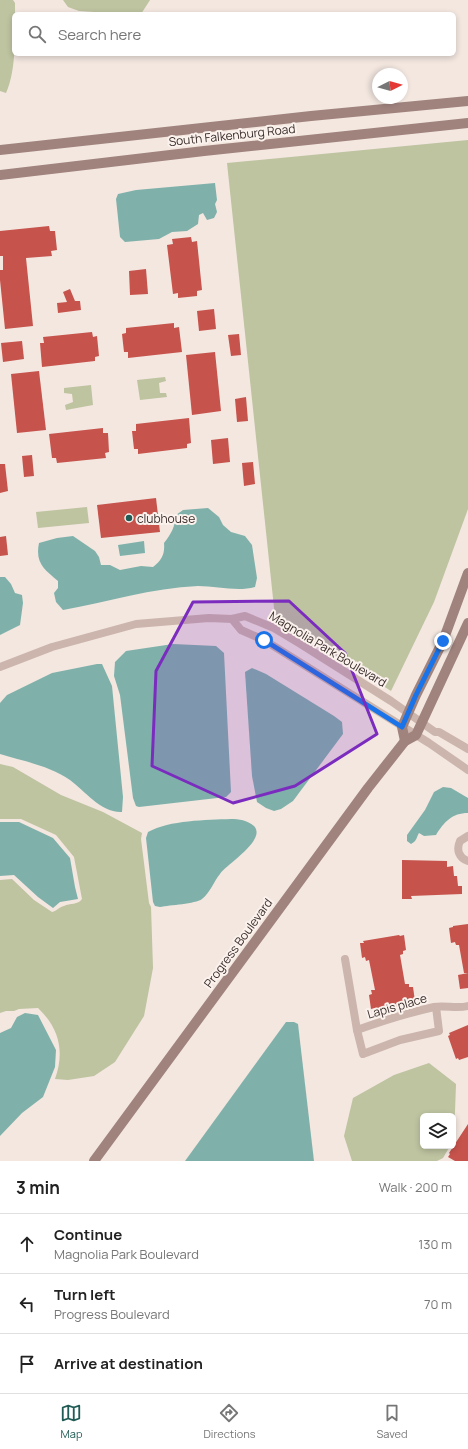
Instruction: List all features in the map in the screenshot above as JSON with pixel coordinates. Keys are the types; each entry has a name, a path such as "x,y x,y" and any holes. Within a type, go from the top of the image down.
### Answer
{"street":[{"name":"South Falkenburg Road","path":"0,150 311,116 468,101"},
{"name":"South Falkenburg Road","path":"0,175 204,151 468,123"},
{"path":"405,740 402,727 443,641 468,573"},
{"name":"Magnolia Park Boulevard","path":"2,668 52,647 136,624 209,618 232,619 246,616 274,628 299,643 435,732 439,732 468,750"},
{"name":"Magnolia Park Boulevard","path":"232,619 241,630 264,640 416,735 468,770"},
{"path":"416,735 468,623"},
{"name":"Progress Boulevard","path":"94,1161 405,740 416,735"},
{"path":"468,836 460,841 458,849 461,857 468,861"},
{"name":"Lapis place","path":"345,959 357,1030 396,1017 436,1007 460,1008 468,1006"},
{"path":"357,1030 363,1054 400,1040 439,1031 436,1007"}],"highlighted area":[{"path":"289,601 345,653 377,734 295,786 233,803 152,766 156,671 193,602"}],"green space":[{"path":"0,0 13,0 15,3 15,12 12,12 12,56 14,56 14,61 10,84 6,93 0,91"},
{"path":"63,0 150,0 142,12 79,11 68,7"},
{"path":"468,140 468,509 434,602 391,691 275,617 227,163"},
{"path":"165,377 166,381 159,383 160,393 166,393 167,397 140,400 137,380"},
{"path":"91,385 93,405 66,410 65,405 73,402 72,394 64,393 64,388"},
{"path":"87,507 89,523 38,528 36,512"},
{"path":"0,764 13,767 61,795 103,812 142,833 141,839 149,903 151,907 153,968 144,1016 115,1062 94,1076 68,1080 55,1079 60,1059 58,1040 51,1024 38,1008 19,1009 0,1013 0,880 12,879 34,900 52,912 66,905 76,903 82,899 74,857 56,835 21,819 0,819"},
{"path":"429,1063 456,1084 455,1113 420,1113 420,1149 448,1149 443,1158 437,1161 352,1161 344,1136 353,1098 394,1075"}],"water":[{"path":"215,183 217,200 215,204 217,212 214,218 207,220 203,213 199,215 198,224 187,231 172,232 159,239 125,242 120,237 116,199 118,194 136,190"},
{"path":"208,508 219,517 223,525 231,532 245,536 252,545 257,578 255,587 234,589 198,586 164,589 63,610 56,602 54,593 58,588 58,581 45,569 40,561 38,556 39,543 57,538 73,536 95,551 99,557 101,565 110,565 120,570 141,566 153,567 159,562 162,556 164,543 169,537 175,523 176,515 183,510"},
{"path":"144,541 145,553 120,556 118,545"},
{"path":"0,577 5,577 11,584 15,593 22,595 23,603 20,625 0,635"},
{"path":"173,644 216,646 224,653 231,792 226,797 139,807 136,806 133,798 120,695 114,676 115,662 126,651"},
{"path":"102,664 112,686 123,797 122,812 107,809 100,805 70,780 54,771 36,764 0,754 0,703 7,695 52,673"},
{"path":"252,668 266,674 342,722 343,734 293,801 281,809 274,811 257,802 252,776 245,672"},
{"path":"443,787 451,788 468,798 468,813 462,813 449,819 436,835 424,836 419,833 415,841 411,844 407,841 407,835 425,810 434,792"},
{"path":"200,820 243,820 254,826 257,832 251,845 220,874 207,894 199,901 160,907 155,906 153,902 146,838 148,832 177,823"},
{"path":"0,822 19,822 53,838 70,858 78,899 60,902 53,908 38,897 14,875 0,876"},
{"path":"25,1013 38,1015 56,1050 55,1067 43,1097 22,1113 0,1136 0,1033 11,1028 17,1017"},
{"path":"286,1022 294,1022 298,1024 314,1161 185,1161"}],"building":[{"path":"49,226 50,231 55,231 57,250 51,251 52,256 26,258 33,326 5,329 0,280 0,270 3,270 3,256 0,256 0,231"},
{"path":"191,237 192,242 197,241 202,290 197,291 197,296 178,298 178,293 173,294 167,245 173,244 172,239"},
{"path":"146,269 148,294 130,295 129,271"},
{"path":"70,289 75,301 80,301 81,310 58,313 57,303 67,302 63,292"},
{"path":"214,309 216,329 199,331 197,311"},
{"path":"174,323 174,328 179,327 182,352 128,358 128,352 124,352 122,334 126,333 126,328"},
{"path":"92,332 93,337 97,336 99,356 95,357 95,361 42,367 40,343 44,343 43,337"},
{"path":"239,334 241,355 231,356 228,335"},
{"path":"22,341 24,359 3,362 1,343"},
{"path":"215,352 221,411 192,415 186,355"},
{"path":"39,371 46,430 17,433 11,374"},
{"path":"246,397 248,421 237,422 235,399"},
{"path":"189,418 191,443 187,444 187,448 138,454 138,449 134,449 132,431 136,431 136,424"},
{"path":"103,428 103,433 108,433 109,452 105,453 106,458 57,463 56,458 52,458 49,434"},
{"path":"228,438 230,462 213,464 211,440"},
{"path":"32,455 34,476 24,477 22,456"},
{"path":"253,462 255,484 244,486 242,463"},
{"path":"0,464 5,464 8,491 0,493"},
{"name":"clubhouse","path":"156,498 160,532 101,538 97,505"},
{"path":"6,536 8,555 0,556 0,537"},
{"path":"402,860 447,861 447,867 453,866 454,876 457,876 458,886 462,886 462,894 411,896 412,899 402,899"},
{"path":"468,924 468,973 464,973 459,945 456,945 455,942 451,943 449,928"},
{"path":"404,935 406,950 400,955 405,984 409,984 409,987 413,987 415,1001 411,1002 411,1004 376,1010 375,1008 371,1009 369,995 372,994 371,990 375,990 369,960 366,961 365,957 362,958 360,943 364,943 363,941"},
{"path":"468,973 468,988 460,989 458,975"},
{"path":"468,1025 468,1057 459,1060 458,1058 456,1059 448,1036 450,1035 449,1033"},
{"path":"468,1124 468,1161 455,1161 448,1157 452,1149 456,1149 456,1142"}],"place":[{"name":"clubhouse","path":"129,518"}],"route":[{"path":"264,640 402,727 443,641"}]}
